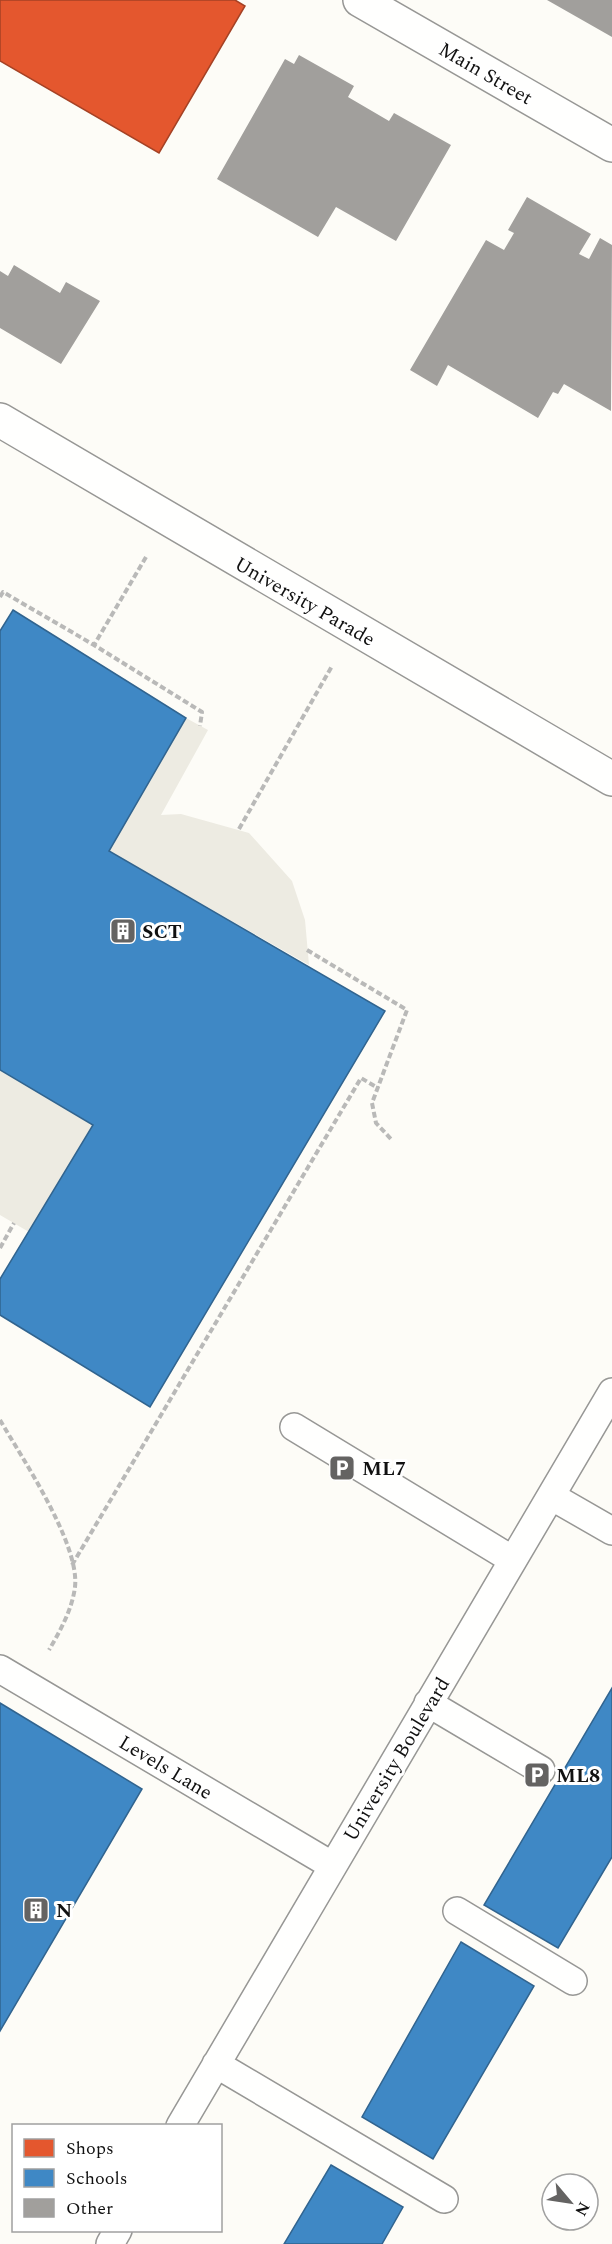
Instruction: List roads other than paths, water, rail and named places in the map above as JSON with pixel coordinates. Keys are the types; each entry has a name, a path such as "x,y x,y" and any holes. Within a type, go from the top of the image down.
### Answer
{"street":[{"name":"Main Street","path":"360,0 612,145"},
{"name":"University Parade","path":"0,420 612,779"}],"lane":[{"name":"University Boulevard","path":"181,2124 612,1392"},
{"path":"294,1427 513,1560"},
{"path":"551,1496 612,1531"},
{"name":"Levels Lane","path":"0,1669 333,1866"},
{"path":"429,1703 541,1770"},
{"path":"457,1911 573,1981"},
{"path":"216,2064 444,2199"}],"place":[{"name":"SCT","path":"123,931"},
{"name":"ML7","path":"342,1468"},
{"name":"ML8","path":"537,1775"},
{"name":"N","path":"36,1910"}]}
